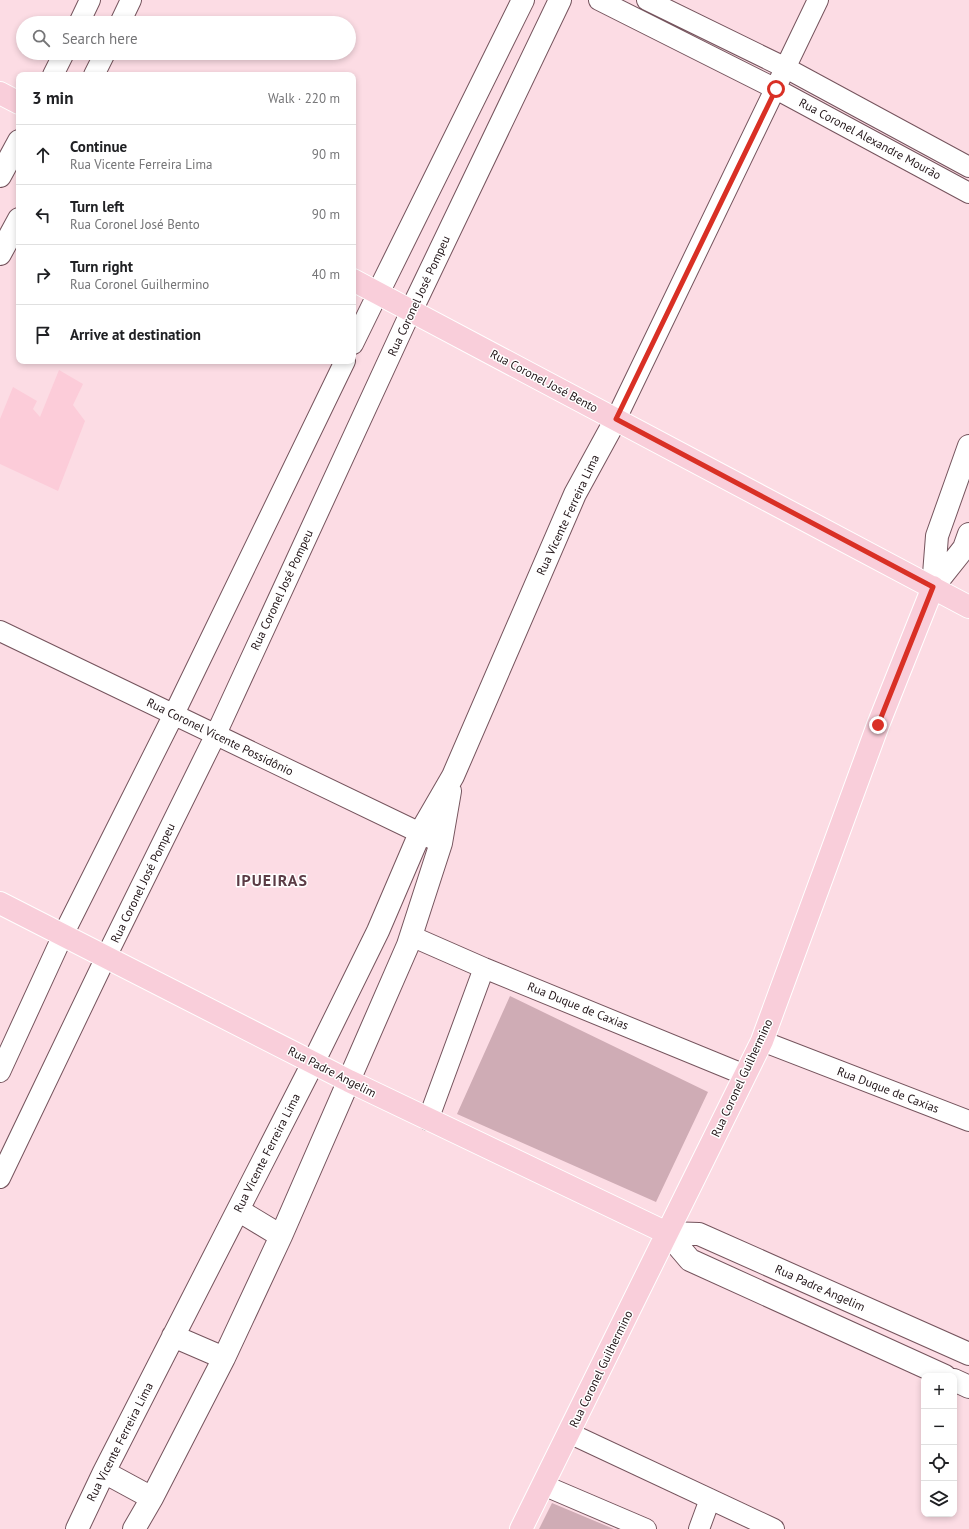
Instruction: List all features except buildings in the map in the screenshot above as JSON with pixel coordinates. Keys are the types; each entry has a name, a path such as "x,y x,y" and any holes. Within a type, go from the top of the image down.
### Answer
{"main road":[{"path":"0,93 16,101"},
{"name":"Rua Coronel José Bento","path":"356,282 969,606"},
{"name":"Rua Coronel Guilhermino","path":"522,1529 762,1041 878,725 933,587"},
{"name":"Rua Padre Angelim","path":"0,903 349,1081 667,1234"}],"street":[{"path":"82,16 90,0"},
{"path":"124,16 132,0"},
{"path":"356,338 523,0"},
{"name":"Rua Coronel José Pompeu","path":"0,1178 106,957 216,734 411,311 560,0"},
{"name":"Rua Coronel Alexandre Mourão","path":"599,0 776,89 969,193"},
{"name":"Rua Coronel Alexandre Mourão","path":"647,0 786,68 969,167"},
{"name":"Rua Vicente Ferreira Lima","path":"77,1529 104,1472 313,1062 378,931 420,833 453,776 575,494 616,419 818,0"},
{"path":"54,72 60,60"},
{"path":"96,72 102,60"},
{"path":"0,176 16,147"},
{"path":"0,254 16,225"},
{"path":"0,1072 63,935 174,714 344,364"},
{"name":"Rua Coronel Guilhermino","path":"933,587 937,536 969,446"},
{"name":"Rua Coronel Guilhermino","path":"933,587 964,548 969,534"},
{"name":"Rua Coronel Vicente Possidônio","path":"0,631 441,843"},
{"name":"Rua Vicente Ferreira Lima","path":"134,1529 152,1498 224,1358 281,1236 411,936 441,843 453,776"},
{"name":"Rua Duque de Caxias","path":"411,936 484,968 745,1075"},
{"path":"428,1120 484,968"},
{"name":"Rua Duque de Caxias","path":"762,1041 969,1121"},
{"path":"238,1210 281,1236"},
{"name":"Rua Padre Angelim","path":"667,1234 699,1234 969,1354"},
{"name":"Rua Padre Angelim","path":"667,1234 690,1260 938,1373"},
{"path":"773,1298 784,1272"},
{"path":"890,1351 901,1324"},
{"path":"173,1336 224,1358"},
{"path":"957,1381 969,1387"},
{"path":"569,1433 774,1529"},
{"path":"104,1472 152,1498"},
{"path":"543,1485 646,1529"},
{"path":"699,1529 710,1499"}],"shaded area":[{"path":"59,370 83,384 73,405 85,421 58,491 0,464 0,419 13,387 37,401 33,409 40,417"},
{"path":"510,996 708,1092 656,1202 457,1114"},
{"path":"552,1503 614,1529 539,1529"}],"district":[{"name":"IPUEIRAS","path":"272,880"}],"route":[{"path":"776,89 616,419 933,587 878,725"}]}
